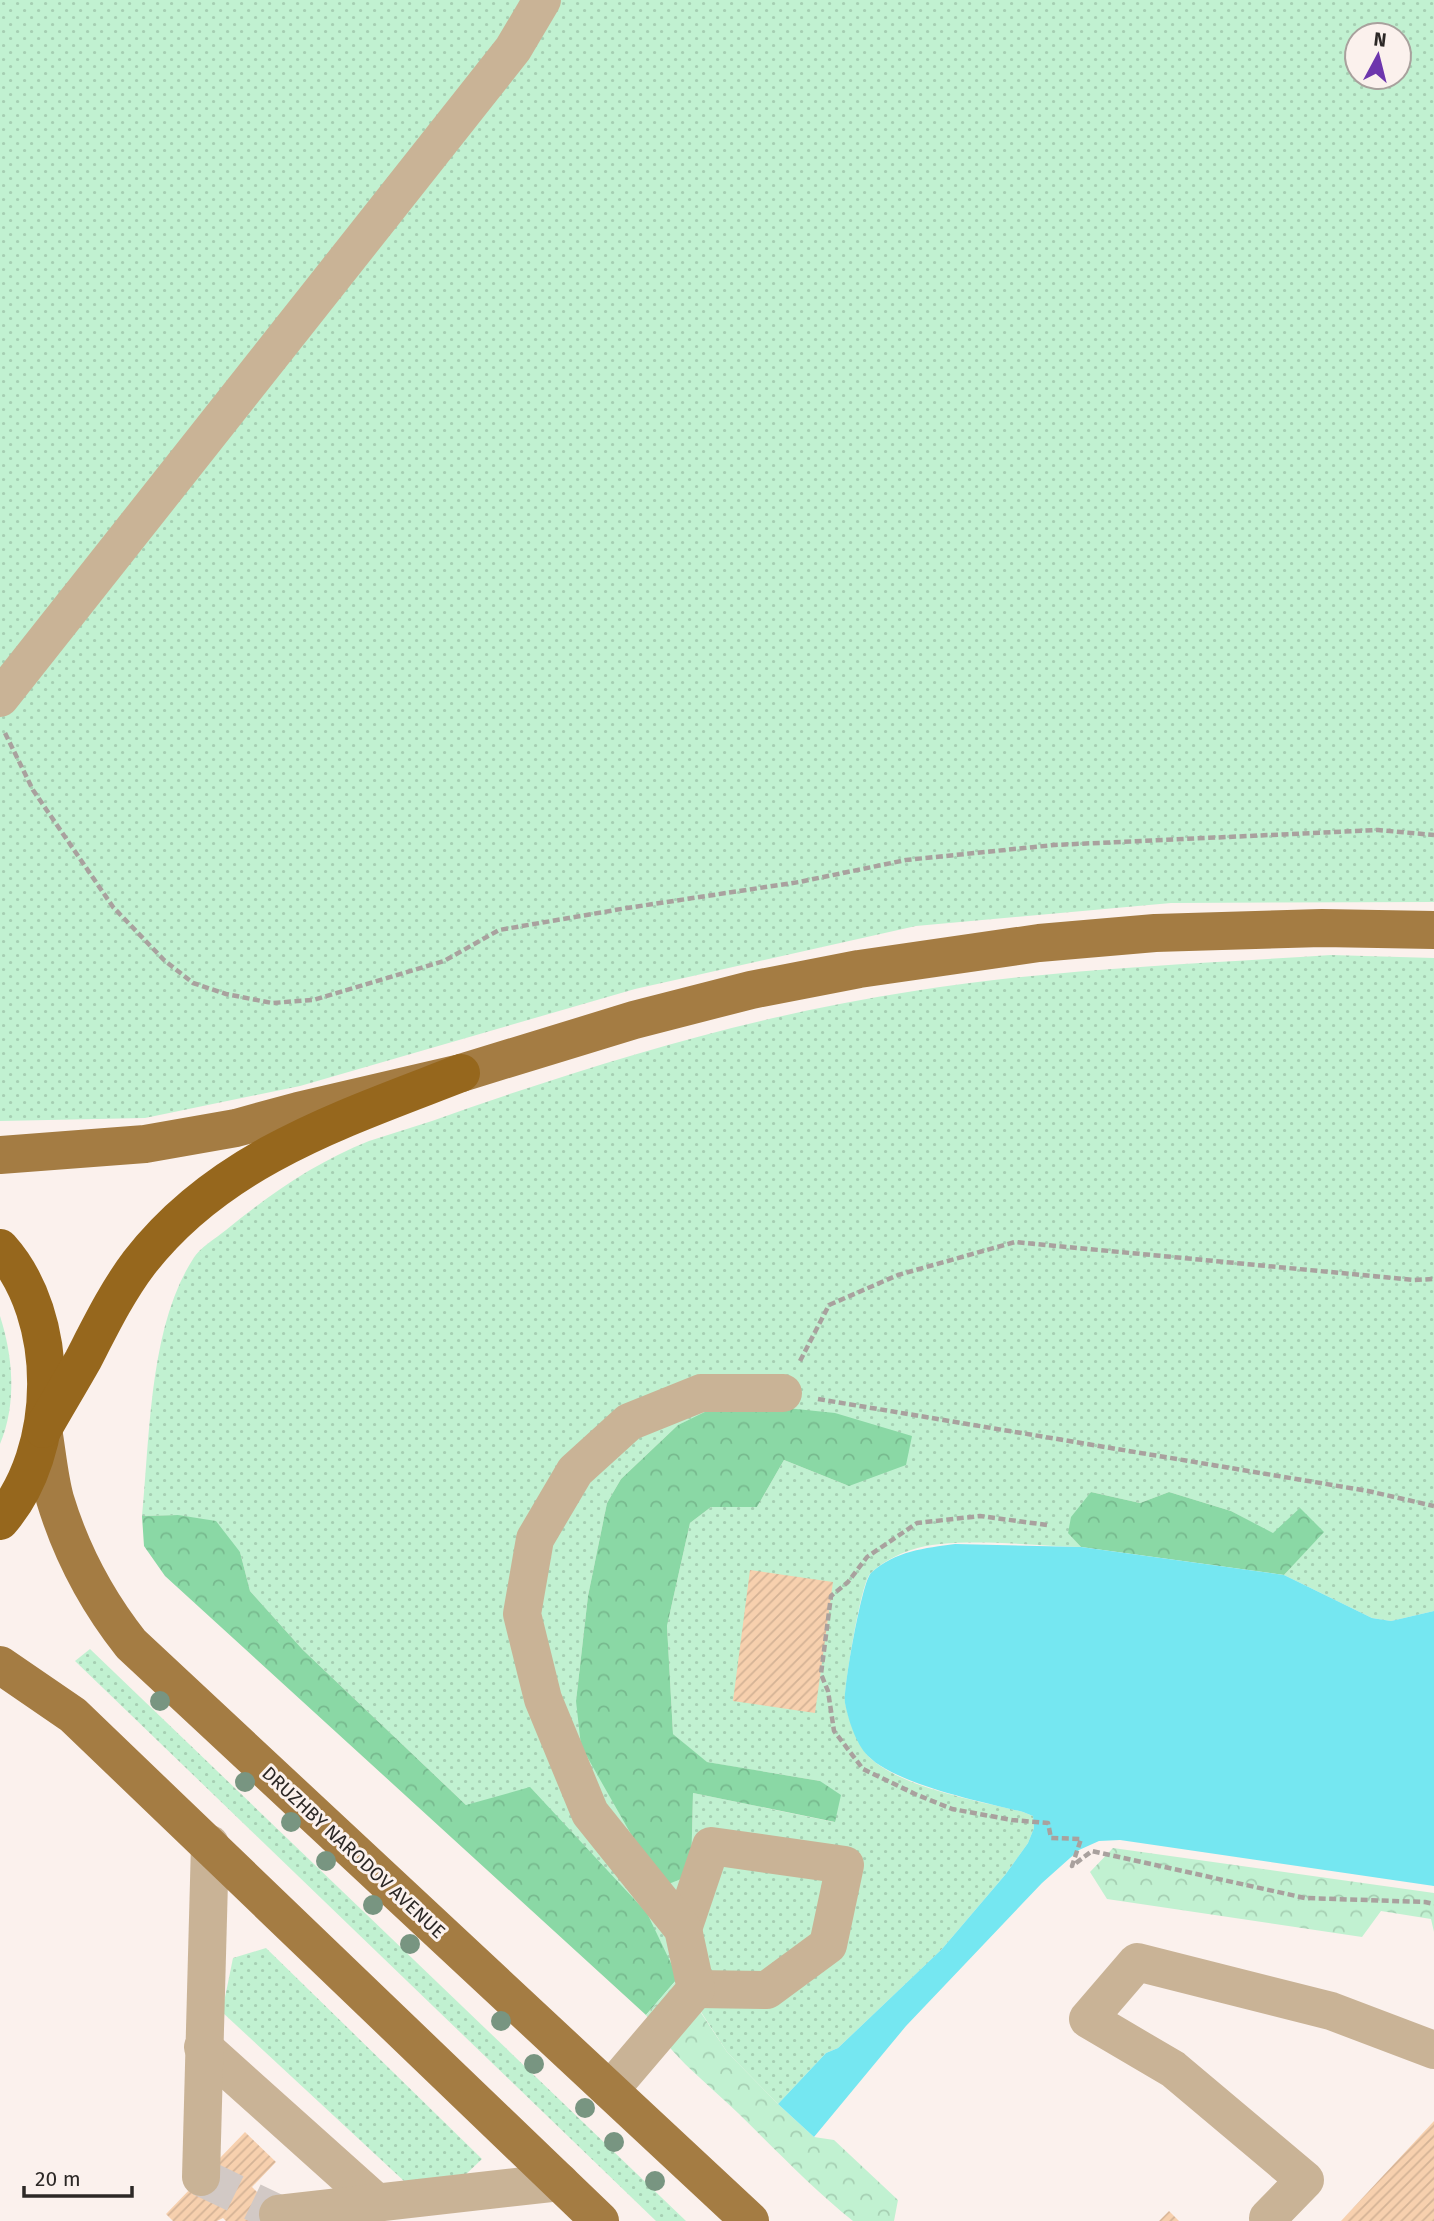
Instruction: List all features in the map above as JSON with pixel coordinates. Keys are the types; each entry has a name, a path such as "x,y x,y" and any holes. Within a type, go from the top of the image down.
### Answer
{"highway":[{"path":"0,1521 21,1489 34,1460 43,1429 108,1313 138,1264 168,1230 200,1200 247,1166 315,1130 461,1073"},
{"path":"0,1248 25,1288 40,1328 46,1369 43,1429"}],"main road":[{"path":"0,1155 145,1144 236,1128 461,1073 647,1016 751,990 885,965 1039,943 1155,933 1322,929 1434,930"},
{"name":"DRUZHBY NARODOV AVENUE","path":"43,1429 54,1497 70,1543 110,1618 131,1644 750,2221"},
{"path":"0,1665 73,1715 600,2221"}],"street":[{"path":"0,698 513,49 542,0"},
{"path":"696,1989 683,1929 590,1813 543,1699 522,1614 535,1539 575,1471 629,1422 701,1392 783,1394"},
{"path":"201,2177 210,1844"},
{"path":"683,1929 710,1846 845,1865 828,1945 767,1990 696,1989"},
{"path":"1271,2221 1268,2218 1305,2180 1172,2069 1088,2019 1137,1962 1331,2011 1434,2050"},
{"path":"610,2090 696,1989"},
{"path":"203,2047 377,2203"},
{"path":"278,2214 559,2182"}],"path":[{"path":"0,722 33,790 113,906 156,951 193,984 272,1003 313,1000 444,961 499,930 799,883 906,860 1081,844 1378,830 1434,835"},
{"path":"1434,1279 1414,1280 1015,1242 898,1275 829,1305 783,1394 1368,1491 1434,1507"},
{"path":"1047,1525 980,1516 916,1523 867,1557 848,1582 831,1596 821,1674 828,1691 834,1731 863,1769 952,1809 1012,1820 1048,1823 1051,1838 1082,1839 1072,1866 1092,1851 1305,1898 1434,1904"}],"green space":[{"path":"0,0 1434,0 1434,902 1171,903 916,926 635,989 300,1086 145,1118 0,1121"},
{"path":"1331,955 1434,958 1434,1611 1391,1621 1372,1618 1284,1575 1323,1532 1273,1534 1231,1511 1169,1492 1140,1503 1091,1492 1068,1532 1081,1547 948,1543 911,1550 878,1567 866,1581 862,1595 845,1699 847,1712 861,1746 869,1757 883,1768 901,1777 942,1792 1023,1812 1033,1816 1034,1828 1028,1843 1005,1875 942,1949 838,2048 826,2053 778,2104 727,2052 679,1978 466,1805 303,1650 250,1591 240,1552 178,1515 142,1516 150,1418 160,1349 179,1286 193,1259 208,1243 277,1192 349,1149 550,1081 670,1044 852,1001 1017,977","holes":["713,1409 849,1486 784,1460 757,1507 711,1507 690,1523 667,1626 673,1734 706,1762 820,1781 834,1822 693,1793 691,1874 576,1701 588,1596 607,1503 621,1479 678,1425"]},
{"path":"0,1316 8,1348 11,1396 0,1444"},
{"path":"757,1405 835,1413 912,1436 906,1465 849,1486 784,1460 757,1507 711,1507 690,1523 667,1626 673,1734 707,1762 820,1781 841,1795 835,1822 693,1793 691,1875 666,1885 640,1850 581,1746 576,1701 588,1596 607,1503 621,1479 678,1425 713,1408"},
{"path":"1091,1492 1140,1503 1169,1492 1231,1511 1273,1533 1300,1508 1324,1532 1284,1575 1081,1547 1068,1533 1071,1517"},
{"path":"178,1515 216,1521 240,1552 250,1591 303,1650 466,1805 530,1787 647,1913 678,1978 646,2015 165,1576 144,1546 142,1516"},
{"path":"90,1649 686,2221 656,2221 75,1661"},
{"path":"1113,1848 1434,1893 1434,1932 1431,1919 1381,1911 1362,1937 1107,1899 1090,1872"},
{"path":"266,1948 482,2159 462,2178 404,2181 222,2012 233,1958"},
{"path":"678,1978 727,2052 778,2104 814,2137 834,2140 898,2200 894,2221 853,2221 677,2056 646,2015"}],"water":[{"path":"955,1544 1081,1547 1284,1575 1372,1618 1391,1621 1434,1611 1434,1886 1120,1840 1099,1841 1079,1850 1042,1883 906,2026 814,2137 778,2104 826,2053 838,2048 942,1949 1005,1875 1028,1843 1034,1828 1033,1816 919,1784 881,1766 864,1751 848,1716 845,1694 850,1658 858,1614 871,1573 900,1555"}],"building":[{"path":"750,1570 833,1582 815,1713 733,1701"},
{"path":"1434,2121 1434,2221 1341,2221"},
{"path":"245,2132 276,2162 252,2187 286,2221 226,2221 223,2218 217,2221 173,2221 166,2214"},
{"path":"1169,2211 1179,2221 1159,2221"}],"tunnel":[{"path":"201,2177 278,2214"}]}
